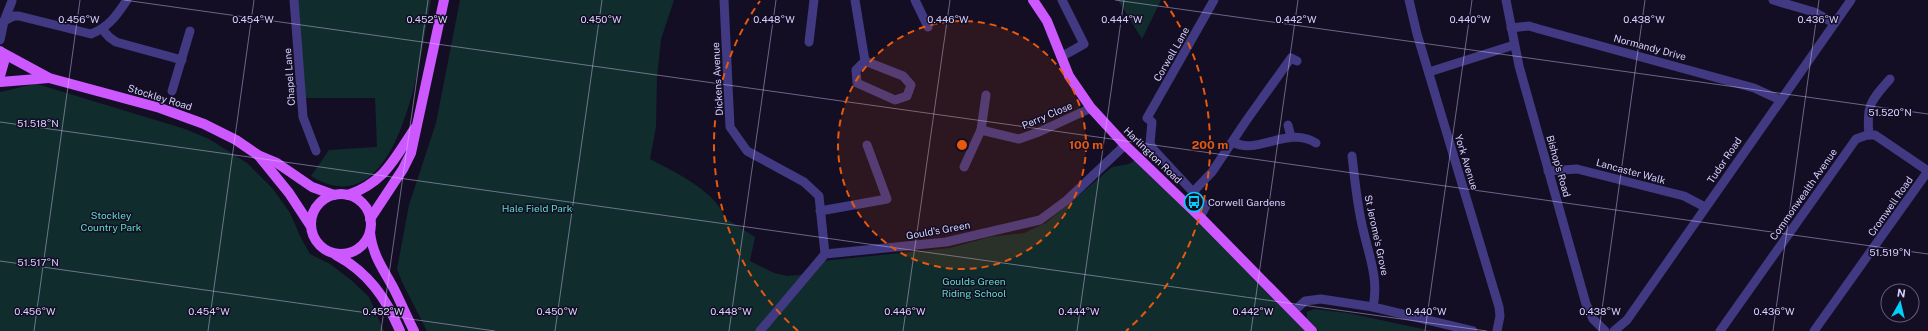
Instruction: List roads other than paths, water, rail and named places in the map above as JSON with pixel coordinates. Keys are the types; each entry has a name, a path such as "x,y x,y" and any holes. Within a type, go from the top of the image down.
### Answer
{"main road":[{"path":"370,218 403,169 411,153 444,0"},
{"name":"Harlington Road","path":"1034,0 1047,21 1069,76 1091,108 1125,146 1200,217 1312,331"},
{"path":"0,76 4,64 1,52"},
{"name":"Stockley Road","path":"1,52 49,78 178,114 220,132 258,155 277,163 312,186 334,195"},
{"name":"Stockley Road","path":"0,82 49,78"},
{"path":"400,331 390,310 374,285 357,268 325,250 318,244 312,234 310,225 312,214 316,206 323,199 334,195 348,195 366,188 380,177 417,125"},
{"name":"Stockley Road","path":"258,155 289,193 310,225"},
{"path":"348,195 362,203 368,210 372,245 377,259 394,288 414,331"},
{"path":"333,254 345,254 357,249 366,241 370,230"}],"street":[{"path":"0,40 2,18 13,0"},
{"path":"2,18 19,16 91,34 112,22 128,0"},
{"name":"Chapel Lane","path":"294,0 303,117 316,151"},
{"name":"Dickens Avenue","path":"724,0 730,127 747,150 804,182 819,196 825,254"},
{"path":"809,42 814,0"},
{"path":"855,0 864,61"},
{"path":"916,0 928,27"},
{"path":"1061,57 1084,44 1062,0"},
{"name":"Corwell Lane","path":"1193,192 1153,149 1150,143 1152,122 1147,118 1214,0"},
{"name":"York Avenue","path":"1409,0 1499,307 1500,320 1497,331"},
{"name":"Bishop's Road","path":"1506,0 1514,45 1548,171 1589,312 1593,319 1605,331"},
{"path":"1773,0 1814,12 1834,23"},
{"name":"Tudor Road","path":"1614,331 1627,320 1850,0"},
{"name":"Normandy Drive","path":"1511,28 1529,26 1540,28 1754,88 1780,100"},
{"path":"102,29 109,38 116,42 182,60"},
{"path":"172,91 190,31"},
{"path":"1429,72 1514,45"},
{"path":"1200,217 1206,206 1193,192 1212,172 1291,58 1297,62"},
{"path":"864,61 903,76 911,85 907,96 895,100 874,92 857,83 856,70 864,61"},
{"path":"1890,79 1868,107 1868,134 1878,137 1928,171"},
{"path":"964,167 981,130 986,96"},
{"name":"Perry Close","path":"981,130 1019,139 1039,132 1091,108"},
{"path":"1288,124 1291,137"},
{"name":"Commonwealth Avenue","path":"1720,331 1853,142 1859,137 1868,134"},
{"path":"1233,142 1243,146 1291,137 1303,138 1316,143"},
{"path":"820,210 886,199 867,145"},
{"name":"Gould's Green","path":"825,254 946,242 1040,220 1067,200 1125,146"},
{"name":"St Jerome's Grove","path":"1352,156 1357,167 1363,230 1374,268 1376,290 1373,307"},
{"name":"Lancaster Walk","path":"1548,171 1577,169 1684,196 1705,207"},
{"name":"Cromwell Road","path":"1814,331 1928,171"},
{"path":"760,331 825,254"},
{"path":"1293,312 1302,303 1316,299 1373,307 1473,331"}],"place":[{"name":"Corwell Gardens","path":"1194,202"}],"park label":[{"name":"Hale Field Park","path":"537,208"},
{"name":"Stockley Country Park","path":"111,220"},
{"name":"Goulds Green Riding School","path":"974,286"}]}
